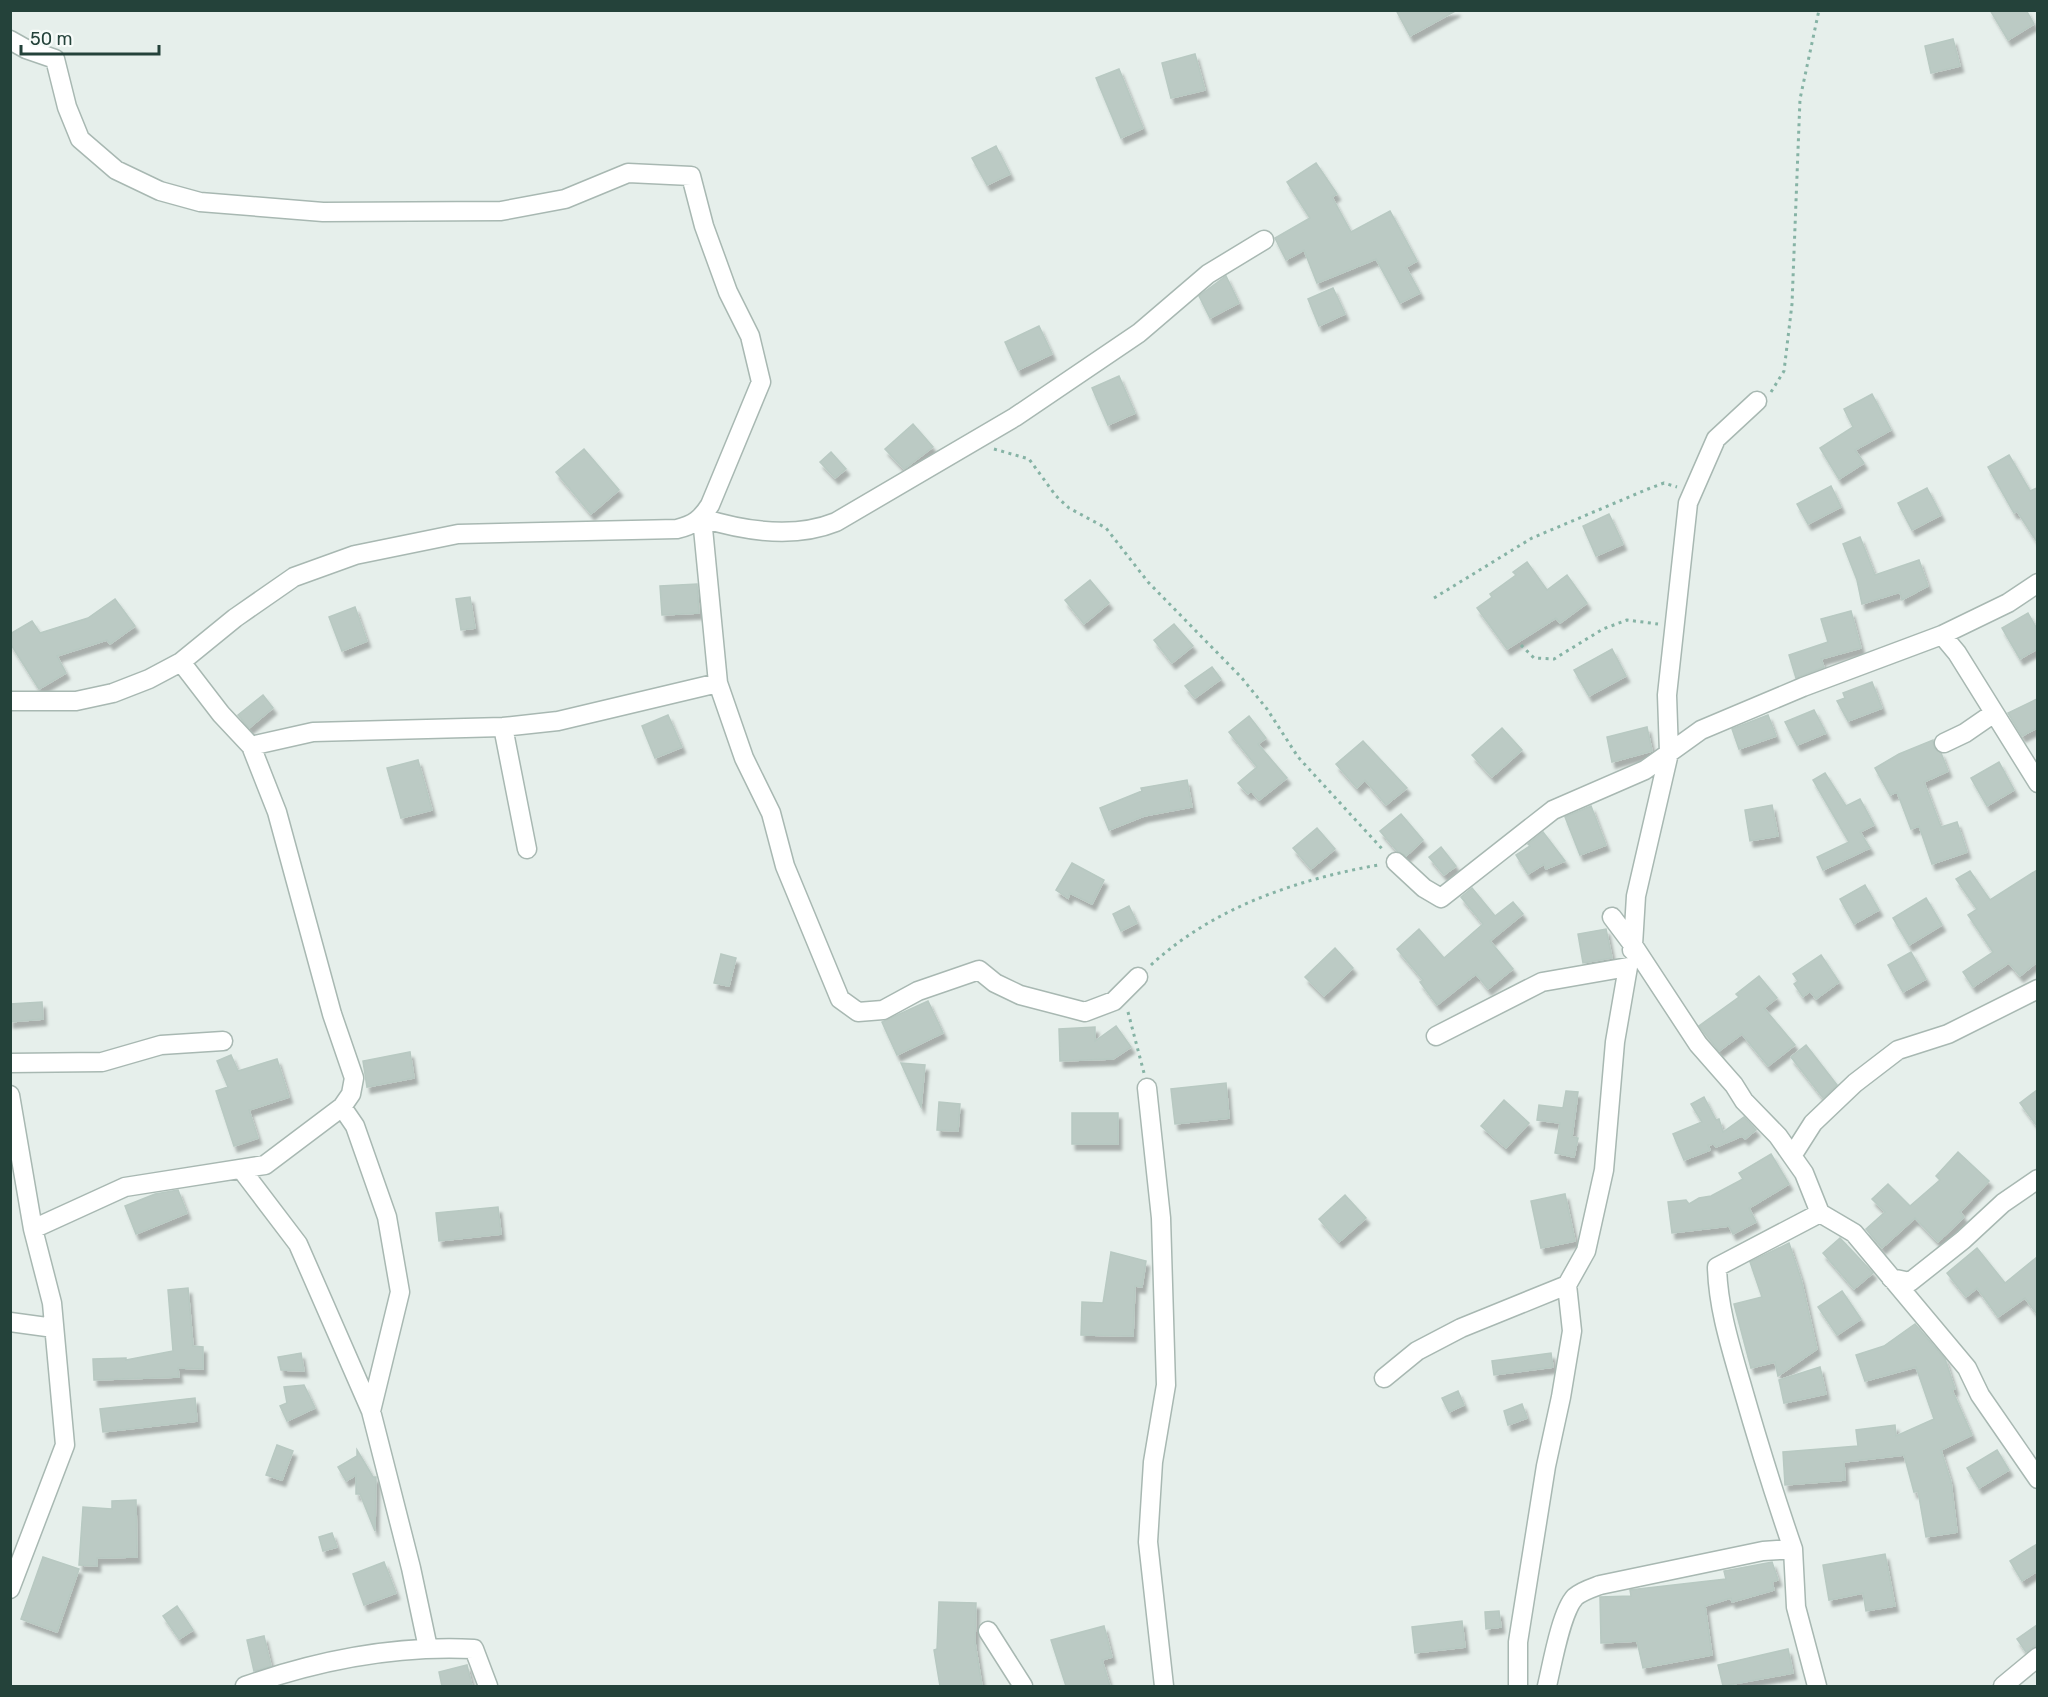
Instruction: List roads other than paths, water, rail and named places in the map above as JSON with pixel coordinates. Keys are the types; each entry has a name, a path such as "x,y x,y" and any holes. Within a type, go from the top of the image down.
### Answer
{"street":[{"path":"10,40 26,49 55,59 67,107 80,139 116,170 160,191 200,202 323,212 501,211 565,199 628,173 692,176 704,226 728,292 750,336 761,382 711,505 702,518 691,525 677,529 458,534 355,555 294,577 235,618 181,662 149,679 113,693 76,701 10,701"},
{"path":"702,518 733,528 762,531 818,529 864,507 900,482 920,474 976,441 1106,356 1139,333 1208,274 1264,240"},
{"path":"1518,1686 1518,1642 1546,1466 1572,1331 1567,1285 1586,1251 1604,1170 1615,1042 1633,945 1636,896 1669,753 1667,695 1688,503 1716,439 1757,401"},
{"path":"702,518 718,683 744,758 771,813 785,866 840,999 858,1012 883,1010 918,991 979,970 1020,995 1084,1012 1114,1001 1138,977"},
{"path":"1396,862 1424,888 1441,898 1553,810 1645,770 1701,730 1803,687 1942,635 2008,603 2037,583"},
{"path":"1942,635 1957,653 2037,783"},
{"path":"33,1229 125,1187 265,1165 342,1107 351,1094 354,1078 332,1014 277,812 251,746 221,714 181,662"},
{"path":"251,746 313,732 503,727 558,721 718,683"},
{"path":"1944,743 1965,734 1994,712"},
{"path":"503,727 527,849"},
{"path":"1612,917 1698,1044 1804,1173 1820,1213 1854,1233 1966,1368 1980,1395 2037,1479"},
{"path":"1436,1035 1542,982 1628,967"},
{"path":"1792,1156 1813,1123 1855,1083 1898,1050 1948,1034 2037,989"},
{"path":"10,1063 102,1062 161,1045 223,1041"},
{"path":"1147,1088 1161,1218 1166,1385 1153,1462 1148,1542 1164,1686"},
{"path":"10,1095 33,1229 52,1303 65,1445 10,1588"},
{"path":"342,1107 355,1126 387,1217 400,1292 371,1411"},
{"path":"241,1169 298,1244 371,1411 411,1568 428,1648"},
{"path":"1891,1278 1910,1282 1963,1240 2003,1203 2037,1179"},
{"path":"1817,1686 1796,1607 1793,1549 1766,1473 1733,1354 1718,1298 1717,1267 1820,1213"},
{"path":"1384,1378 1426,1346 1461,1328 1567,1285"},
{"path":"10,1322 54,1328"},
{"path":"1547,1686 1561,1631 1573,1600 1581,1593 1600,1585 1763,1551 1793,1549"},
{"path":"988,1631 1023,1686"},
{"path":"245,1686 296,1669 330,1661 428,1648 474,1649 488,1686"},
{"path":"2003,1686 2037,1658"}]}
